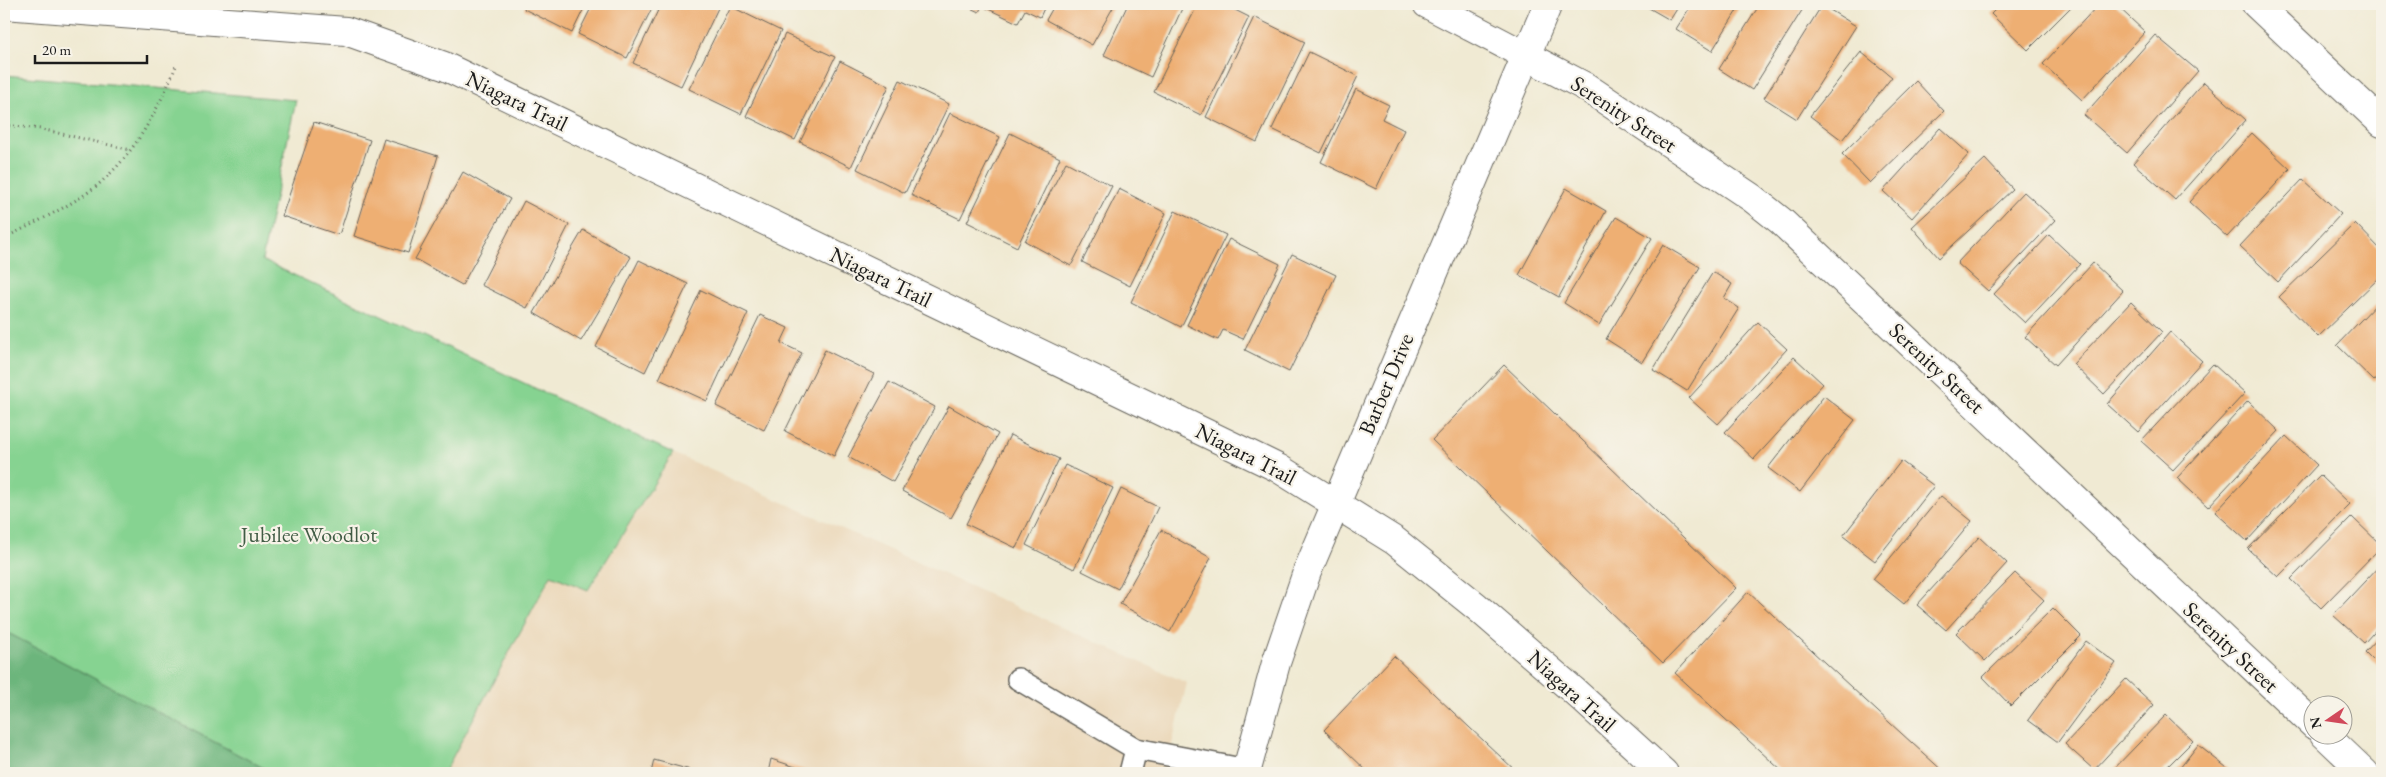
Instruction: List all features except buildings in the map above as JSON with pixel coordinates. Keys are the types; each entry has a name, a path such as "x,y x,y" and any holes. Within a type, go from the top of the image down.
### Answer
{"street":[{"name":"Serenity Street","path":"1427,4 1527,55 1586,88 1752,198 1781,221 2304,716"},
{"name":"Barber Drive","path":"1247,772 1261,714 1291,615 1335,504 1548,4"},
{"path":"2256,4 2382,123"},
{"name":"Niagara Trail","path":"4,5 346,30 444,66 1278,468 1395,541 1477,607 1574,691 1664,773"},
{"path":"2334,744 2364,773"}],"lane":[{"path":"1018,679 1136,749 1247,772"},
{"path":"1130,773 1136,749"}],"path":[{"path":"4,238 94,188 131,150 161,103 176,66"},
{"path":"4,125 42,129 131,150"}],"shaded area":[{"path":"673,453 1187,683 1165,773 444,773 552,574 589,590"}],"green space":[{"name":"Jubilee Woodlot","path":"4,75 296,100 262,260 673,453 588,590 551,575 444,773 273,773 4,631"},
{"path":"4,631 31,645 273,773 4,773"}]}
